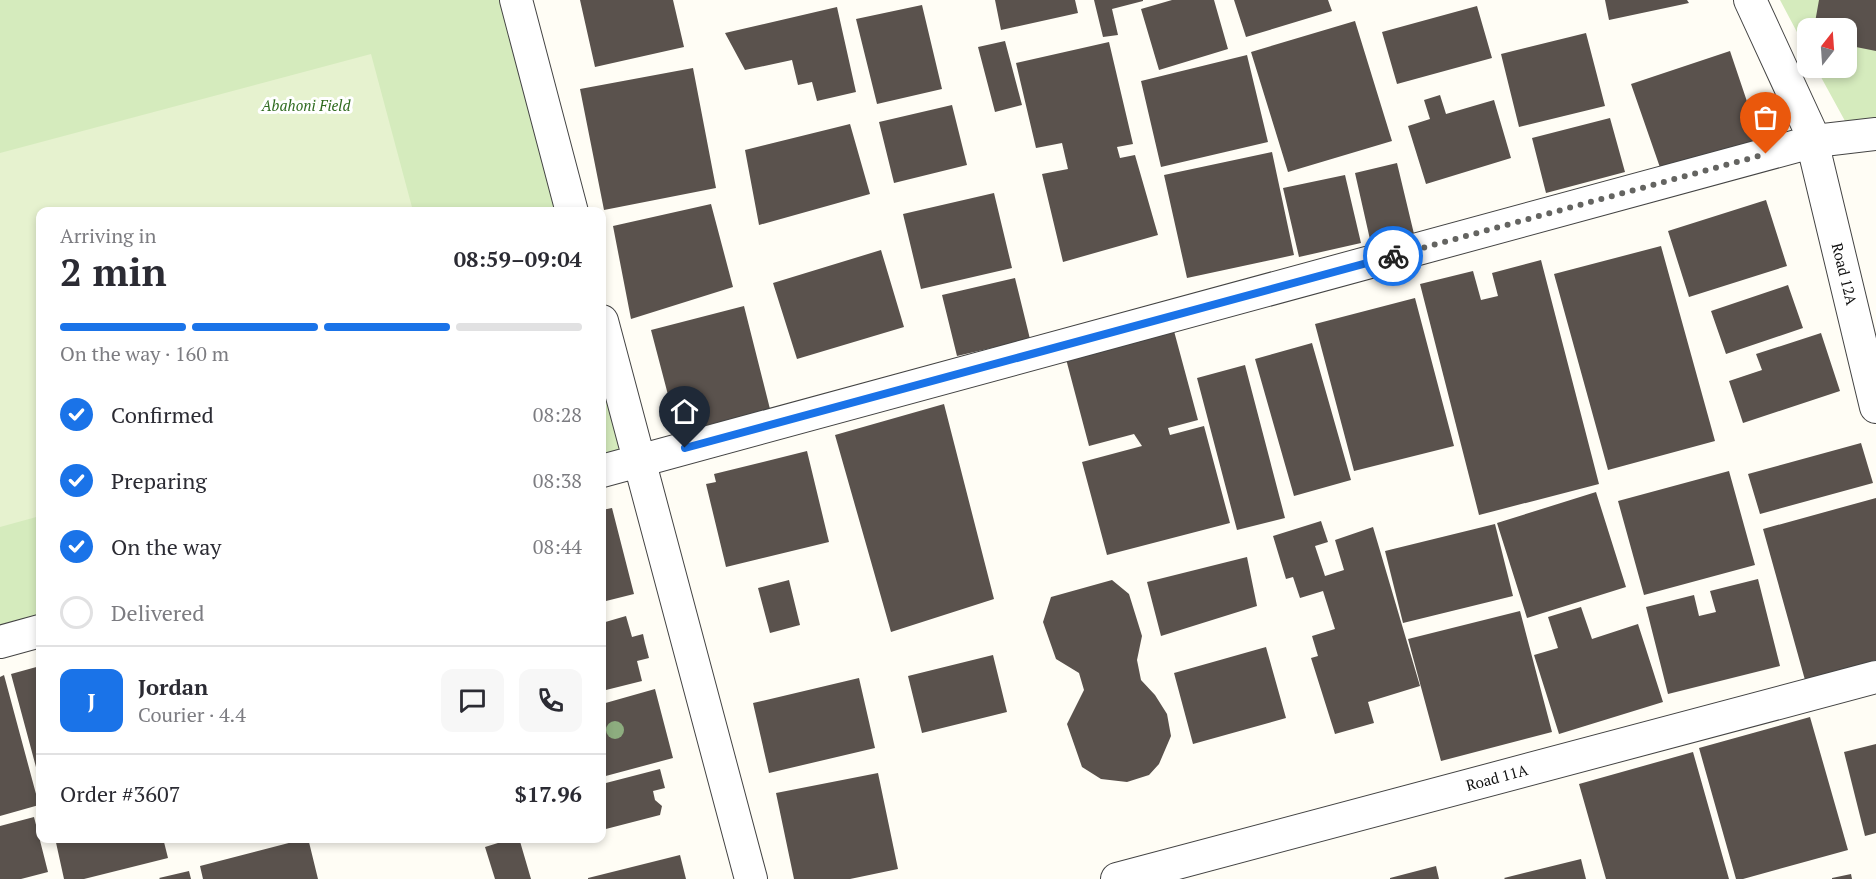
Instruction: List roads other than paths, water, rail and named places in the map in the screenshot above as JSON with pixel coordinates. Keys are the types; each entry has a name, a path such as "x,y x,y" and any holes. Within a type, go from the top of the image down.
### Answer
{"street":[{"path":"516,0 571,207"},
{"name":"Road 12A","path":"1750,0 1814,141 1876,407"},
{"path":"606,470 1814,141 1876,134"},
{"path":"606,336 751,879"},
{"path":"0,642 36,631"},
{"name":"Road 11A","path":"1117,879 1876,677"}],"park label":[{"name":"Abahoni Field","path":"306,106"}]}
